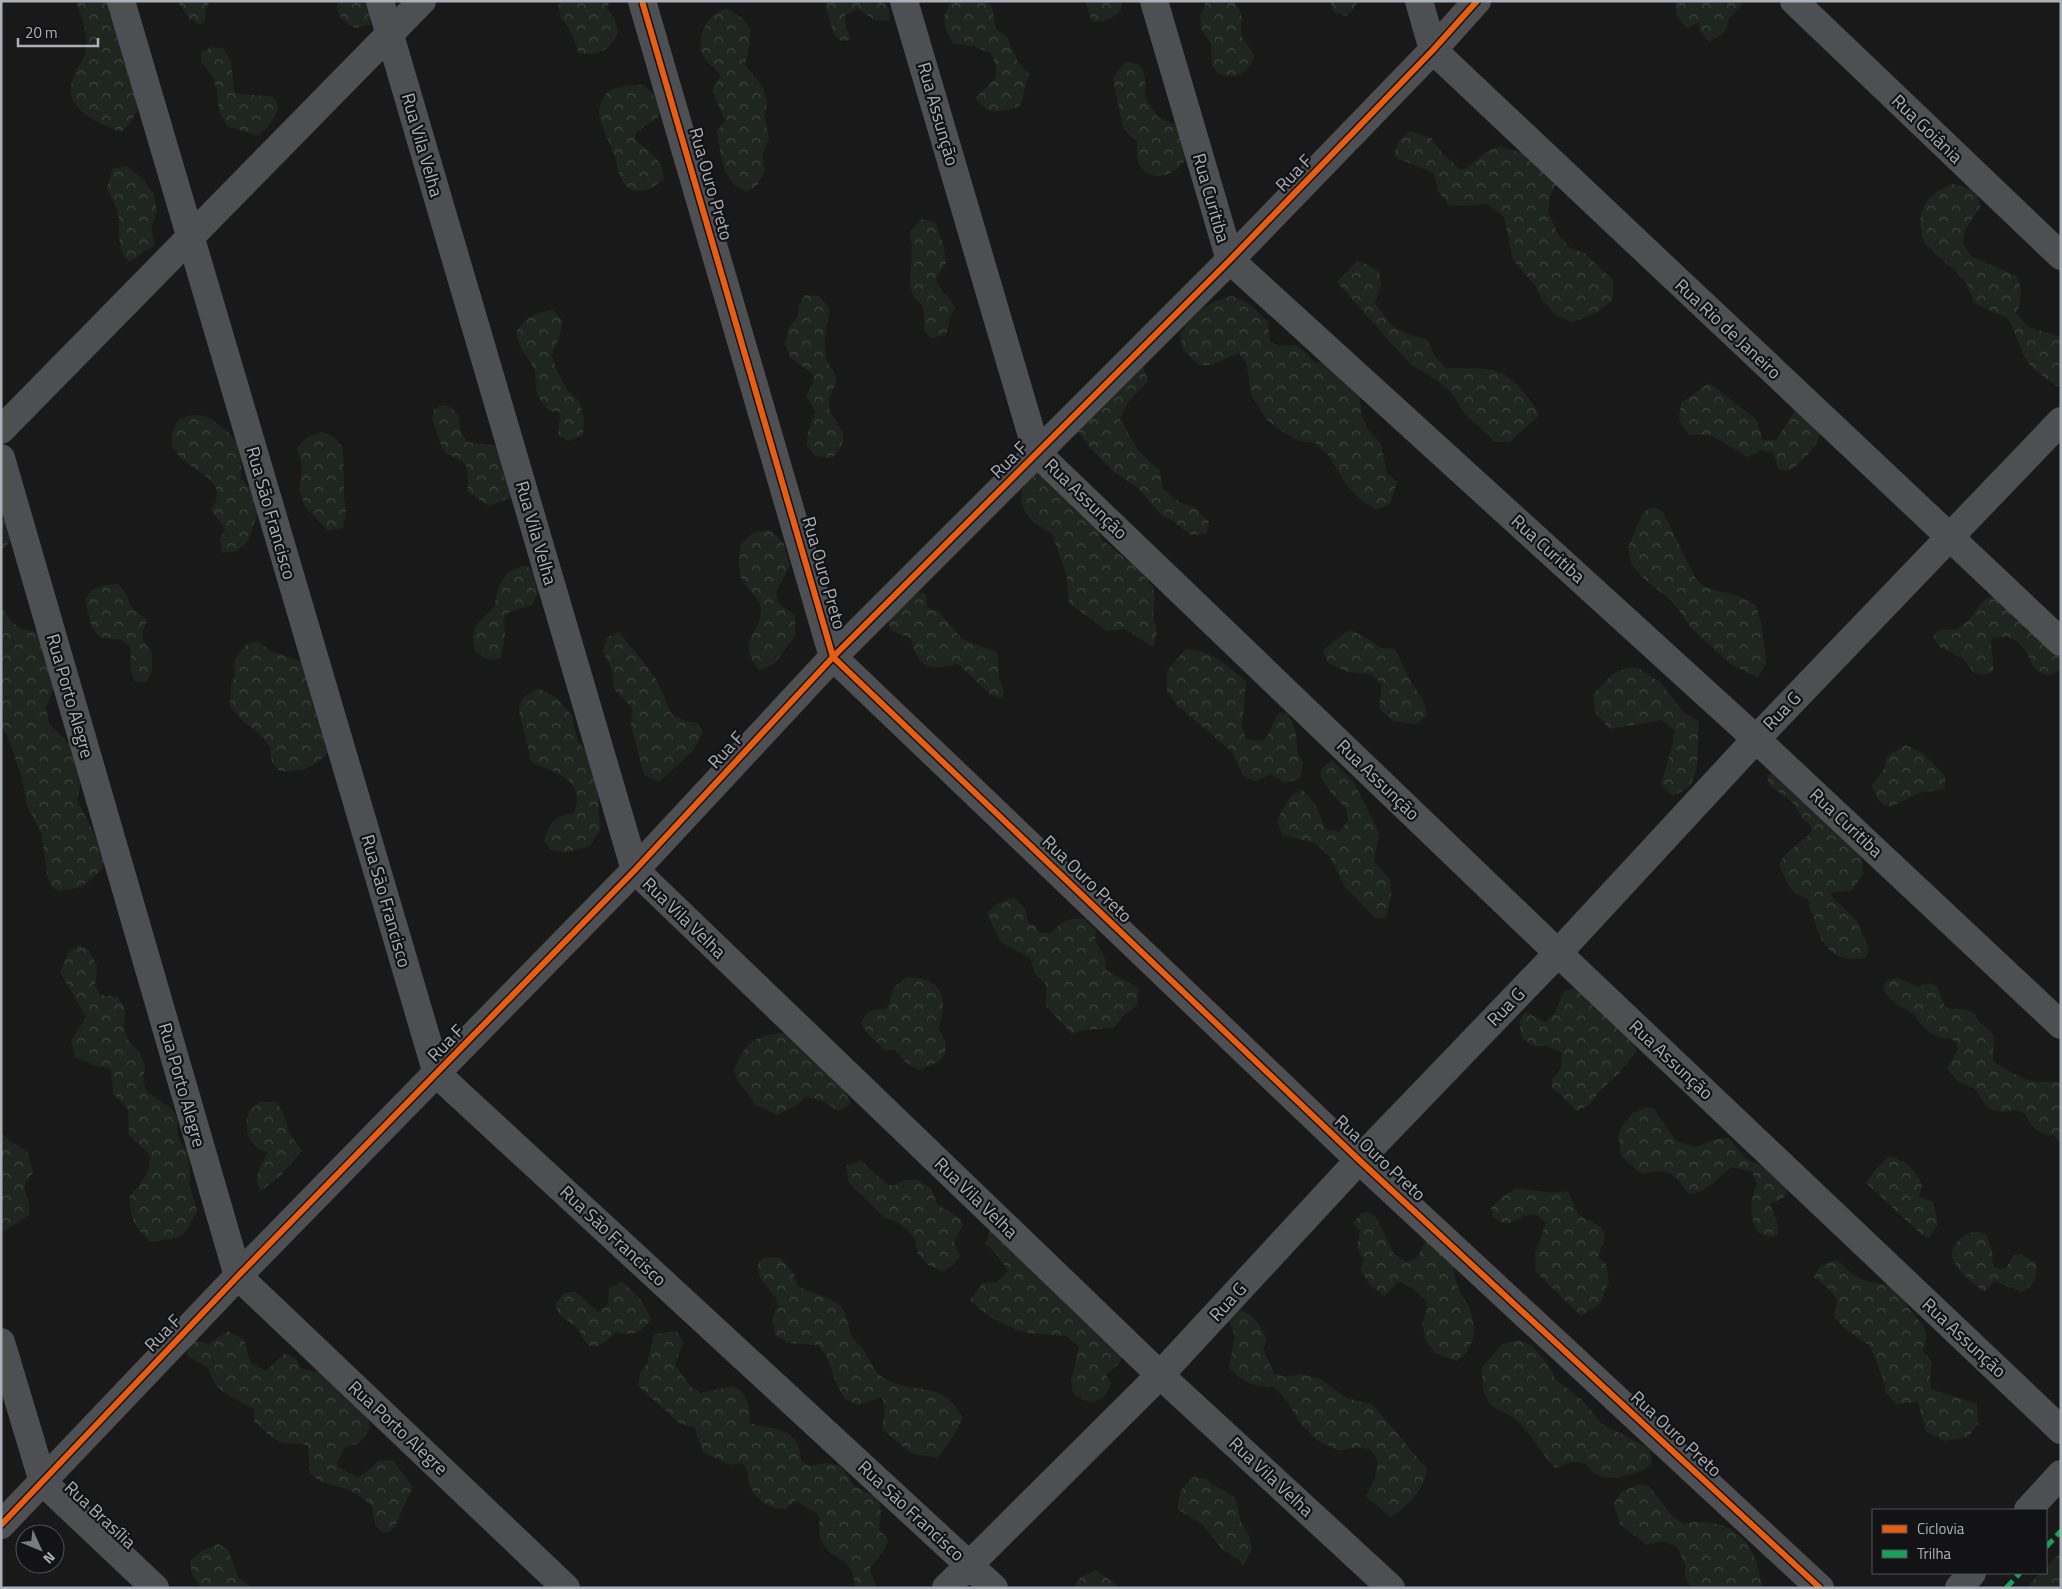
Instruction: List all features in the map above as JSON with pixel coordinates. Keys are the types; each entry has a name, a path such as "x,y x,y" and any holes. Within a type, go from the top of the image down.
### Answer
{"street":[{"name":"Rua São Francisco","path":"121,1 437,1074 994,1588"},
{"name":"Rua Vila Velha","path":"380,1 635,870 1160,1375 1392,1588"},
{"path":"1,430 189,236 422,1"},
{"name":"Rua Ouro Preto","path":"642,1 833,657 1359,1160 1820,1588"},
{"name":"Rua Assunção","path":"904,1 1038,453 1558,953 2061,1430"},
{"name":"Rua Curitiba","path":"1154,1 1230,260 1756,739 2061,1025"},
{"path":"1419,1 1433,50"},
{"name":"Rua F","path":"1,1525 238,1276 635,870 833,657 1230,260 1433,50 1477,1"},
{"name":"Rua Goiânia","path":"1794,1 2061,256"},
{"name":"Rua Rio de Janeiro","path":"1433,50 2061,642"},
{"name":"Rua G","path":"946,1588 1160,1375 1359,1160 1558,953 1756,739 2061,422"},
{"name":"Rua Porto Alegre","path":"1,458 238,1276 566,1588"},
{"name":"Rua Brasília","path":"1,1342 43,1482 154,1588"},
{"path":"2029,1509 2061,1474"},
{"path":"1959,1588 1971,1574"}],"green space":[{"path":"76,1 110,1 109,15 119,20 139,107 130,123 121,132 87,116 74,103 71,95 72,82 85,54 86,47 84,27"},
{"path":"175,1 210,1 206,9 205,21 200,25 189,18"},
{"path":"338,1 375,1 376,11 370,25 355,28 341,18 337,6"},
{"path":"560,1 609,1 607,9 614,17 618,32 611,44 607,48 592,54 579,54 568,27 561,18 559,11"},
{"path":"824,1 883,1 889,8 889,21 875,20 858,9 845,15 846,28 851,40 841,41 834,35"},
{"path":"952,1 986,1 992,7 996,29 1007,37 1018,62 1029,74 1019,107 991,111 981,105 976,99 996,77 995,64 991,53 973,46 953,44 944,22 945,13"},
{"path":"1085,1 1123,1 1120,12 1103,21 1092,22"},
{"path":"1206,1 1233,1 1240,11 1242,36 1254,57 1248,68 1240,74 1231,76 1218,74 1212,65 1211,44 1202,30 1200,17"},
{"path":"1330,1 1357,1 1356,6 1347,16 1333,12"},
{"path":"1675,1 1741,1 1742,5 1729,19 1725,32 1709,42 1700,32 1698,23 1687,28 1677,17"},
{"path":"727,8 742,18 750,28 750,43 745,65 763,87 767,101 765,117 769,139 762,155 765,170 758,184 747,192 732,181 724,167 717,131 725,121 712,90 721,76 705,59 701,48 702,34 707,22 716,13"},
{"path":"211,47 223,48 231,61 234,92 274,97 279,108 271,123 258,136 227,126 219,111 217,91 213,77 201,61 201,53"},
{"path":"1125,62 1133,63 1142,69 1145,79 1145,98 1158,117 1182,128 1191,144 1183,163 1166,175 1152,175 1146,173 1141,168 1137,159 1137,141 1123,127 1114,76"},
{"path":"643,85 652,93 661,107 658,117 636,132 635,140 658,161 664,179 642,191 631,189 622,180 599,114 600,105 607,93 616,88"},
{"path":"1410,131 1431,138 1442,153 1459,169 1466,169 1486,152 1500,146 1522,153 1533,152 1563,177 1550,196 1548,211 1557,233 1570,248 1584,253 1613,280 1613,300 1596,313 1572,322 1556,315 1542,300 1535,285 1513,260 1504,217 1487,204 1449,205 1438,191 1434,174 1394,156 1398,141"},
{"path":"127,166 144,180 154,194 157,211 151,228 155,245 129,262 124,256 120,244 117,210 107,189 112,169"},
{"path":"1953,184 1977,191 1980,207 1966,229 1963,243 1971,256 2018,277 2021,296 2020,305 2016,313 2028,327 2061,337 2061,387 2056,386 2031,367 2023,354 2009,319 1974,303 1962,278 1923,241 1920,221 1924,206 1933,195"},
{"path":"921,219 935,222 943,244 946,263 935,279 955,308 950,318 946,335 931,338 924,330 924,311 922,305 913,297 910,281 912,249 910,232"},
{"path":"1357,261 1379,271 1381,284 1375,303 1391,324 1407,334 1426,339 1435,356 1446,368 1485,369 1503,374 1516,383 1539,415 1510,442 1495,442 1464,413 1453,395 1438,381 1413,366 1398,351 1337,282"},
{"path":"805,295 819,296 830,309 826,328 825,350 827,362 835,374 836,382 829,400 829,408 843,433 840,448 832,458 815,456 807,446 808,433 815,413 813,406 806,397 813,382 813,374 791,358 785,344 788,329 798,316 799,305"},
{"path":"1232,296 1248,303 1268,322 1270,341 1279,346 1297,345 1315,362 1337,361 1358,384 1362,416 1367,428 1381,444 1387,473 1397,482 1390,504 1377,510 1363,502 1346,485 1330,457 1315,443 1299,441 1267,420 1251,395 1247,365 1239,353 1211,365 1199,365 1183,350 1180,335 1196,315 1215,301"},
{"path":"553,310 562,320 561,332 552,355 557,371 568,391 579,401 584,419 583,435 568,441 558,435 560,412 549,411 539,397 535,371 521,349 516,332 532,316"},
{"path":"1142,362 1148,381 1127,403 1120,419 1138,450 1160,471 1163,489 1179,502 1194,507 1209,522 1206,534 1191,535 1170,519 1163,517 1139,489 1113,471 1091,449 1078,431"},
{"path":"1709,383 1756,419 1763,440 1776,440 1796,409 1824,425 1815,446 1802,461 1789,471 1778,469 1773,453 1762,450 1747,457 1711,435 1689,435 1679,420 1681,403"},
{"path":"442,405 451,407 459,416 460,430 467,442 506,447 514,496 489,506 468,492 467,468 465,464 449,455 443,449 432,419 434,409"},
{"path":"191,415 206,416 227,431 239,445 241,479 256,495 259,509 248,541 237,551 222,553 220,540 225,529 211,510 217,496 214,485 206,476 182,459 174,449 172,436 179,419"},
{"path":"322,432 335,438 343,448 346,512 343,528 328,531 305,507 299,488 302,467 297,448 306,438"},
{"path":"1035,472 1046,473 1090,512 1102,540 1137,568 1153,587 1155,598 1153,616 1157,632 1153,647 1125,629 1107,631 1069,603 1067,577 1052,534 1034,522 1027,515 1023,507 1022,491"},
{"path":"1,504 17,524 7,545 1,552"},
{"path":"1654,507 1663,512 1697,581 1702,585 1738,596 1756,605 1762,626 1766,663 1758,678 1732,665 1692,629 1672,601 1643,578 1631,563 1628,547 1642,514"},
{"path":"770,530 783,542 790,566 776,592 779,604 795,615 795,636 774,664 759,671 752,659 749,643 760,619 761,610 758,600 742,579 739,570 739,559 741,543 755,532"},
{"path":"525,565 536,572 541,587 532,605 509,612 504,617 505,635 501,658 490,660 475,652 473,636 476,625 494,607 499,586 508,572"},
{"path":"118,584 127,595 130,606 147,620 142,632 143,641 152,652 152,671 146,683 135,681 130,670 131,647 121,640 100,637 92,628 85,600 98,587"},
{"path":"914,591 926,594 927,607 939,612 962,639 997,652 999,677 1004,692 1002,699 990,694 958,664 932,667 922,662 914,649 911,639 891,630 888,619"},
{"path":"1989,597 2007,598 2061,648 2061,670 2048,676 2034,669 2024,648 2014,639 2008,637 1991,639 1993,671 1986,675 1974,673 1964,659 1940,647 1933,637 1939,630 1957,629 1970,619 1980,604"},
{"path":"1,605 14,624 24,629 47,634 54,686 46,708 49,724 79,753 82,775 77,800 105,855 102,869 82,887 58,891 52,887 48,879 41,833 27,805 22,778 7,735 1,727"},
{"path":"1351,630 1381,648 1395,649 1409,679 1426,708 1427,715 1416,724 1393,721 1379,708 1382,684 1370,674 1347,672 1328,663 1323,650"},
{"path":"620,632 656,679 672,715 688,722 698,723 703,732 692,752 659,782 644,775 631,726 632,708 614,689 612,670 603,650 607,637"},
{"path":"257,641 271,651 303,662 328,753 306,768 294,771 280,771 272,763 270,747 260,734 244,722 230,707 231,685 235,675 234,664 237,655 247,644"},
{"path":"1186,649 1212,656 1233,670 1246,682 1242,727 1246,739 1263,741 1268,735 1278,713 1288,713 1296,732 1297,752 1303,763 1300,779 1284,783 1271,774 1256,781 1243,776 1232,752 1176,704 1167,691 1167,671"},
{"path":"1628,667 1638,668 1661,683 1684,713 1699,721 1694,777 1686,789 1672,796 1661,785 1673,743 1674,730 1662,720 1610,729 1595,712 1593,694 1613,674"},
{"path":"538,688 557,698 572,716 578,742 591,757 598,791 600,830 590,846 568,852 551,850 544,841 553,821 574,813 577,801 576,792 566,778 531,762 519,713 524,697"},
{"path":"1906,745 1924,754 1946,777 1944,789 1920,793 1896,805 1885,806 1876,796 1872,786 1885,767 1886,757"},
{"path":"1332,760 1353,781 1379,832 1374,861 1390,879 1391,895 1386,917 1376,919 1344,886 1330,857 1315,843 1282,835 1277,820 1290,797 1302,789 1315,804 1326,829 1339,832 1348,821 1346,808 1331,793 1320,775 1322,768"},
{"path":"1776,771 1861,856 1864,873 1852,890 1832,893 1831,896 1856,920 1869,949 1865,958 1851,959 1840,957 1831,951 1819,934 1808,899 1792,890 1786,882 1779,864 1784,856 1811,833 1811,826 1801,816 1793,803 1769,785 1767,776"},
{"path":"1014,897 1026,910 1028,923 1036,926 1039,933 1051,933 1066,921 1074,919 1085,919 1096,931 1095,940 1104,956 1106,970 1139,990 1137,1005 1123,1016 1114,1028 1083,1030 1072,1034 1046,1006 1046,984 1035,974 1030,958 1000,942 987,913 995,905"},
{"path":"79,945 89,950 97,966 95,985 100,995 118,997 125,1009 124,1027 128,1040 139,1051 145,1066 143,1080 146,1091 172,1109 178,1118 177,1133 180,1142 187,1151 190,1170 189,1185 197,1210 188,1229 179,1237 151,1242 134,1222 130,1196 147,1172 150,1155 129,1135 128,1109 113,1094 111,1069 95,1066 75,1057 71,1041 86,1017 60,972 69,951"},
{"path":"907,977 929,981 936,986 943,999 943,1008 938,1028 946,1044 944,1056 934,1064 918,1070 904,1061 895,1049 886,1051 868,1034 861,1024 867,1013 886,1009 894,987"},
{"path":"1898,978 1917,987 1929,983 1937,986 1945,1007 1963,1009 1975,1014 1978,1021 1994,1035 1993,1061 2014,1074 2031,1081 2061,1082 2061,1144 2053,1135 2039,1132 2030,1123 2025,1114 2016,1110 2003,1112 1992,1110 1985,1104 1975,1089 1958,1082 1947,1069 1958,1049 1956,1042 1949,1038 1934,1035 1920,1024 1915,1015 1896,1004 1885,992 1883,986 1888,980"},
{"path":"1574,988 1597,998 1628,1035 1637,1051 1589,1105 1577,1111 1552,1087 1552,1080 1561,1068 1562,1053 1547,1046 1534,1046 1522,1038 1519,1021 1525,1012 1546,1022 1554,1014 1564,991"},
{"path":"781,1033 797,1033 844,1090 851,1104 838,1111 823,1101 806,1097 795,1106 777,1115 756,1105 738,1081 734,1071 737,1062 745,1048 756,1039"},
{"path":"260,1102 277,1102 285,1117 289,1133 302,1151 281,1175 261,1191 258,1186 257,1176 268,1152 257,1147 247,1132 247,1119 250,1112"},
{"path":"1647,1107 1655,1110 1676,1141 1696,1147 1713,1140 1729,1138 1741,1154 1750,1161 1779,1169 1786,1178 1788,1190 1780,1200 1770,1204 1777,1223 1778,1235 1770,1237 1757,1232 1751,1208 1757,1183 1752,1172 1732,1167 1712,1184 1696,1193 1689,1194 1674,1176 1665,1172 1642,1174 1621,1156 1618,1137 1622,1126 1633,1113"},
{"path":"1,1132 10,1141 27,1151 33,1172 24,1186 29,1205 29,1215 3,1232 1,1230"},
{"path":"1889,1156 1900,1160 1913,1170 1922,1185 1919,1197 1933,1202 1938,1224 1929,1238 1922,1235 1866,1183"},
{"path":"860,1160 887,1184 894,1186 905,1180 917,1180 931,1188 937,1204 959,1218 963,1225 954,1241 960,1257 950,1268 942,1271 928,1265 918,1254 915,1240 908,1230 896,1222 885,1218 849,1183 846,1166"},
{"path":"1517,1188 1552,1193 1568,1191 1578,1214 1601,1227 1605,1237 1598,1257 1606,1264 1609,1281 1600,1304 1581,1316 1536,1272 1535,1254 1546,1222 1535,1214 1527,1215 1507,1224 1493,1218 1491,1208 1501,1198"},
{"path":"1368,1212 1375,1216 1394,1254 1406,1262 1417,1258 1427,1238 1450,1254 1457,1283 1471,1313 1474,1329 1468,1349 1457,1361 1435,1353 1426,1341 1422,1323 1426,1313 1427,1302 1421,1296 1410,1287 1398,1282 1385,1296 1370,1285 1360,1270 1364,1260 1357,1248 1360,1231 1353,1223 1362,1213"},
{"path":"991,1229 1126,1349 1119,1364 1106,1374 1111,1384 1104,1397 1092,1403 1074,1395 1071,1381 1079,1347 1066,1336 1028,1333 1016,1330 990,1317 970,1300 983,1283 997,1282 1008,1271 995,1252 985,1244"},
{"path":"1979,1232 1986,1234 1992,1250 1993,1266 1999,1269 2006,1268 2013,1256 2020,1254 2036,1263 2036,1276 2030,1287 2021,1292 1995,1281 1984,1292 1958,1269 1952,1255 1953,1248 1966,1235"},
{"path":"765,1257 780,1258 793,1272 798,1286 828,1298 840,1306 845,1314 853,1339 862,1348 881,1376 907,1387 937,1392 954,1405 963,1418 938,1458 911,1453 882,1429 885,1408 882,1397 858,1405 845,1399 837,1386 827,1356 817,1345 788,1343 775,1335 772,1319 777,1306 776,1298 759,1277 758,1262"},
{"path":"1832,1261 1839,1261 1859,1278 1879,1284 1896,1286 1908,1307 1922,1324 1927,1337 1923,1351 1932,1362 1930,1375 1931,1389 1977,1404 1978,1424 1968,1437 1946,1441 1926,1432 1918,1402 1896,1404 1886,1393 1883,1379 1870,1346 1845,1329 1834,1317 1837,1300 1829,1289 1814,1277 1820,1266"},
{"path":"621,1281 639,1298 651,1320 636,1333 616,1332 600,1345 592,1346 584,1340 574,1325 559,1314 555,1304 564,1293 576,1292 598,1312 608,1304 609,1289"},
{"path":"1235,1310 1251,1315 1261,1328 1267,1339 1263,1349 1274,1373 1285,1377 1300,1374 1320,1379 1347,1398 1373,1405 1427,1469 1419,1491 1404,1508 1390,1517 1366,1496 1375,1478 1378,1461 1371,1450 1357,1447 1339,1451 1317,1440 1299,1422 1289,1404 1274,1387 1250,1383 1229,1368 1235,1336 1229,1321"},
{"path":"228,1331 244,1340 251,1363 266,1371 285,1353 296,1359 301,1368 325,1372 368,1417 370,1428 359,1443 345,1447 337,1462 338,1467 358,1477 378,1461 393,1460 413,1487 395,1526 389,1532 382,1532 375,1525 372,1506 364,1499 349,1490 324,1483 310,1473 308,1446 284,1443 270,1435 254,1421 254,1409 226,1394 216,1386 207,1367 187,1356 188,1344 195,1340 208,1344"},
{"path":"677,1331 683,1342 675,1365 690,1386 700,1393 734,1386 746,1397 750,1412 749,1423 783,1431 790,1435 799,1449 801,1460 809,1466 826,1463 841,1466 854,1486 878,1498 881,1511 879,1529 888,1540 884,1550 870,1568 877,1588 855,1588 851,1569 827,1550 822,1543 819,1515 795,1500 786,1509 780,1509 763,1502 751,1488 742,1463 731,1465 703,1452 695,1428 679,1423 638,1386 641,1371 647,1364 654,1334"},
{"path":"1518,1340 1531,1345 1547,1363 1556,1380 1582,1400 1602,1424 1649,1448 1652,1464 1634,1474 1610,1478 1595,1474 1587,1465 1578,1462 1555,1468 1522,1426 1490,1404 1485,1392 1482,1380 1482,1367 1502,1344"},
{"path":"1193,1477 1207,1479 1212,1484 1235,1497 1241,1522 1249,1535 1252,1549 1243,1566 1238,1559 1222,1549 1202,1524 1177,1509 1181,1490"},
{"path":"1639,1484 1650,1487 1672,1516 1684,1524 1707,1522 1718,1524 1737,1533 1751,1550 1763,1588 1692,1588 1685,1577 1685,1564 1677,1547 1663,1541 1647,1545 1620,1524 1614,1504 1621,1492"},
{"path":"218,1544 228,1549 238,1577 252,1588 202,1588 197,1582 192,1572 190,1561 203,1550"},
{"path":"2061,1552 2061,1588 2026,1588 2039,1574 2047,1574 2047,1566"},
{"path":"1095,1570 1116,1584 1118,1588 1073,1588 1081,1577"}],"marked path":[{"path":"2047,1546 2061,1531"},
{"path":"2006,1588 2019,1574"}],"cycle path":[{"path":"642,1 833,657 1359,1160 1820,1588"},
{"path":"1,1525 238,1276 635,870 833,657 1230,260 1433,50 1477,1"}]}
